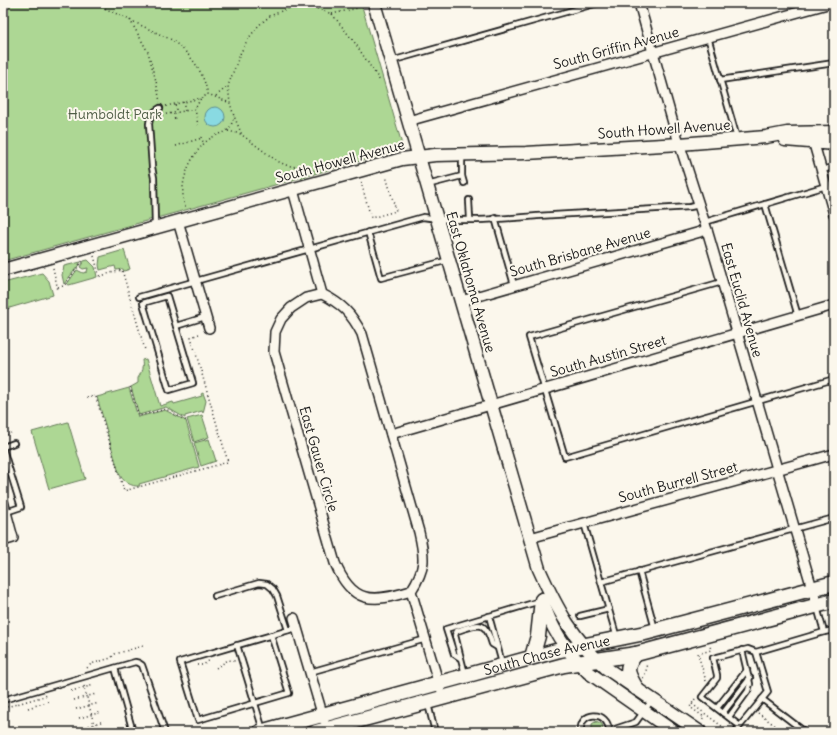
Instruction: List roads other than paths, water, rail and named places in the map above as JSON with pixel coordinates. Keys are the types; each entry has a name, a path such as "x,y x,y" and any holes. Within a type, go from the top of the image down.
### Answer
{"main road":[{"name":"East Oklahoma Avenue","path":"374,3 530,538 539,570 542,600 559,637 578,662 588,672 674,732"},
{"name":"South Howell Avenue","path":"812,137 834,132"},
{"name":"South Howell Avenue","path":"3,270 293,190 402,158 462,154 526,153 680,144 737,140 787,133 812,137 834,144"},
{"name":"East Oklahoma Avenue","path":"539,570 564,620 583,645 597,660 606,668 639,683 653,699 700,727"},
{"name":"South Chase Avenue","path":"262,732 322,714 566,648 618,639 656,630 834,583"},
{"path":"532,657 538,636 542,600"},
{"path":"768,601 773,617"},
{"name":"South Chase Avenue","path":"323,731 578,662 641,659 773,617 834,601"},
{"path":"639,683 629,676 628,671 631,660 641,659"},
{"path":"502,665 507,681"}],"street":[{"name":"East Euclid Avenue","path":"639,3 817,605"},
{"name":"South Griffin Avenue","path":"408,121 832,3"},
{"path":"812,137 821,170 829,190 834,214"},
{"path":"293,190 322,294 334,300 346,309 354,319 359,329 391,434 423,550 424,565 419,579 411,592 443,698"},
{"path":"178,221 208,328"},
{"name":"South Brisbane Avenue","path":"461,301 706,226"},
{"name":"East Gauer Circle","path":"322,294 306,298 291,308 281,319 275,332 274,352 335,563 341,578 351,590 364,598 380,599 411,592"},
{"name":"South Austin Street","path":"391,434 834,305"},
{"name":"South Burrell Street","path":"530,538 834,454"},
{"path":"3,501 14,538 3,541"},
{"path":"294,618 292,629 309,672 322,714 323,731"}],"lane":[{"path":"391,61 598,3"},
{"path":"832,3 834,11"},
{"path":"708,38 737,140"},
{"path":"720,80 834,63"},
{"path":"155,227 154,178 149,124 150,117 153,112 160,108"},
{"path":"462,154 462,176 464,183"},
{"path":"821,170 834,167"},
{"path":"427,185 462,176"},
{"path":"706,226 765,204 829,190"},
{"path":"469,200 470,219"},
{"path":"139,297 424,217 437,219 495,218 690,207 699,204"},
{"path":"765,204 798,316"},
{"path":"495,218 514,285"},
{"path":"368,232 381,278 449,260"},
{"path":"722,282 529,337 565,457 834,378"},
{"path":"167,296 176,326 193,383 169,390 144,303 167,296"},
{"path":"176,326 205,317"},
{"path":"6,512 21,507 3,448 14,443"},
{"path":"601,582 834,518"},
{"path":"584,523 618,639"},
{"path":"639,571 656,630"},
{"path":"215,596 258,583 267,584 273,589 277,596 292,629 271,635 237,645 180,662 198,720 289,693 271,635"},
{"path":"460,658 454,654 446,629 542,600"},
{"path":"817,605 824,632"},
{"path":"580,616 609,609"},
{"path":"489,616 502,665"},
{"path":"465,675 455,633 478,625 486,629 492,644 498,647"},
{"path":"740,726 702,697 717,678 713,658 748,649 756,652 834,630"},
{"path":"309,672 426,640"},
{"path":"237,645 262,732"},
{"path":"728,717 748,691 750,684 750,678 742,650"},
{"path":"736,732 768,692 756,652"},
{"path":"3,700 136,662 142,665 165,732"},
{"path":"115,668 133,732"},
{"path":"718,708 747,670"},
{"path":"723,713 750,678"},
{"path":"581,732 582,723 590,716 596,715 606,720 609,725 609,732 636,722 653,699"},
{"path":"762,699 805,732"},
{"path":"428,702 434,728"}],"water":[{"path":"215,107 222,110 225,117 222,124 215,127 208,124 205,117 208,110"}],"park label":[{"name":"Humboldt Park","path":"115,114"}]}
